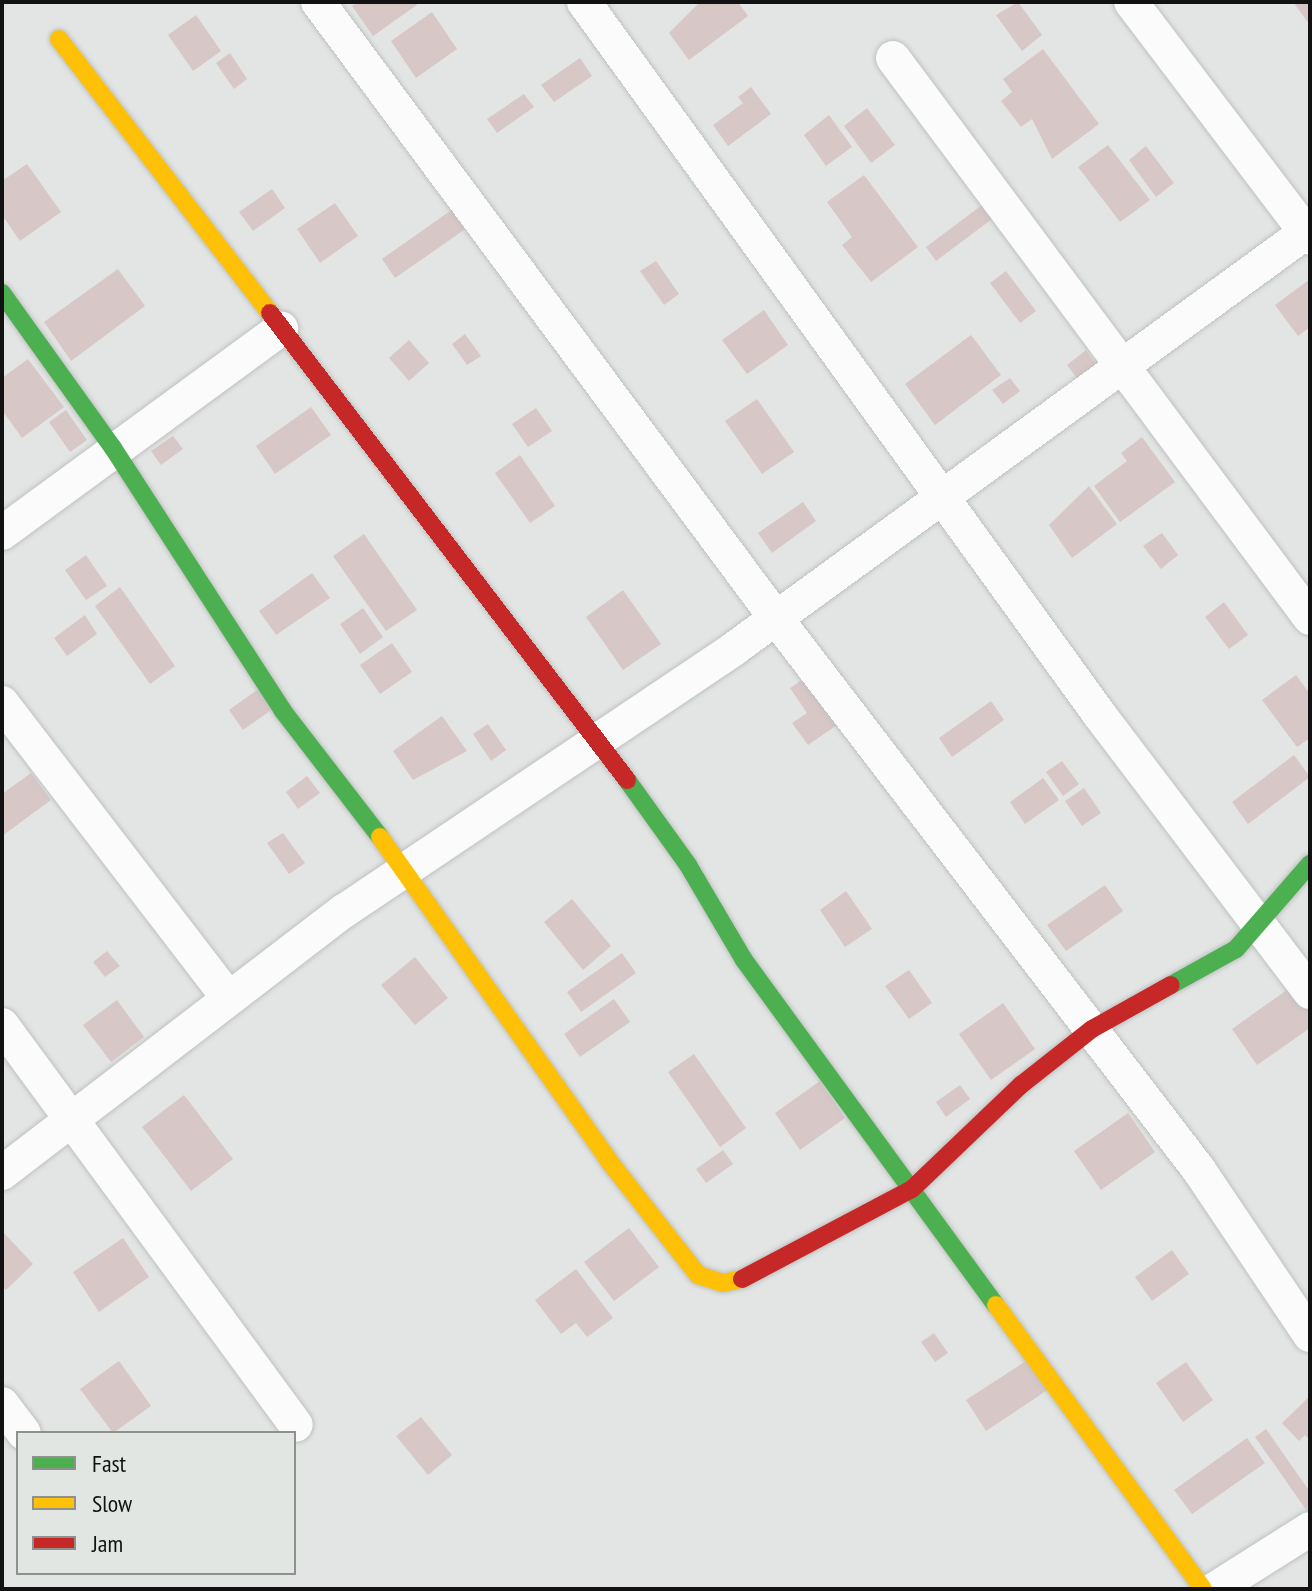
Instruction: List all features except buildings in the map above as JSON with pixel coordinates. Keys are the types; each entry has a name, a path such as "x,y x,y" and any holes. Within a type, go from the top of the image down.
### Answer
{"street":[{"path":"318,2 775,617 1199,1170 1310,1335"},
{"path":"584,2 1099,714 1261,922 1310,992"},
{"path":"2,1173 227,996 405,869 775,617 1307,236 1131,2"},
{"path":"59,39 598,740 688,865 744,960 1203,1589"},
{"path":"893,58 1310,618"},
{"path":"2,293 113,448 283,711 405,869 609,1161 698,1275 723,1283 745,1278 912,1189 1021,1085 1092,1029 1206,969 1261,922 1310,864"},
{"path":"2,533 113,448 281,329"},
{"path":"2,703 227,996"},
{"path":"2,1025 296,1425"},
{"path":"2,1404 22,1431"},
{"path":"1215,1589 1310,1529"}],"traffic: fast":[{"path":"2,293 113,448 283,711 380,837"},
{"path":"627,780 688,865 744,960 996,1305"},
{"path":"1171,985 1236,949 1310,864"}],"traffic: slow":[{"path":"59,39 270,313"},
{"path":"380,837 609,1161 698,1275 723,1283 742,1279"},
{"path":"996,1305 1203,1589"}],"traffic: jam":[{"path":"270,313 627,780"},
{"path":"742,1279 912,1189 1021,1085 1092,1029 1171,985"}]}
